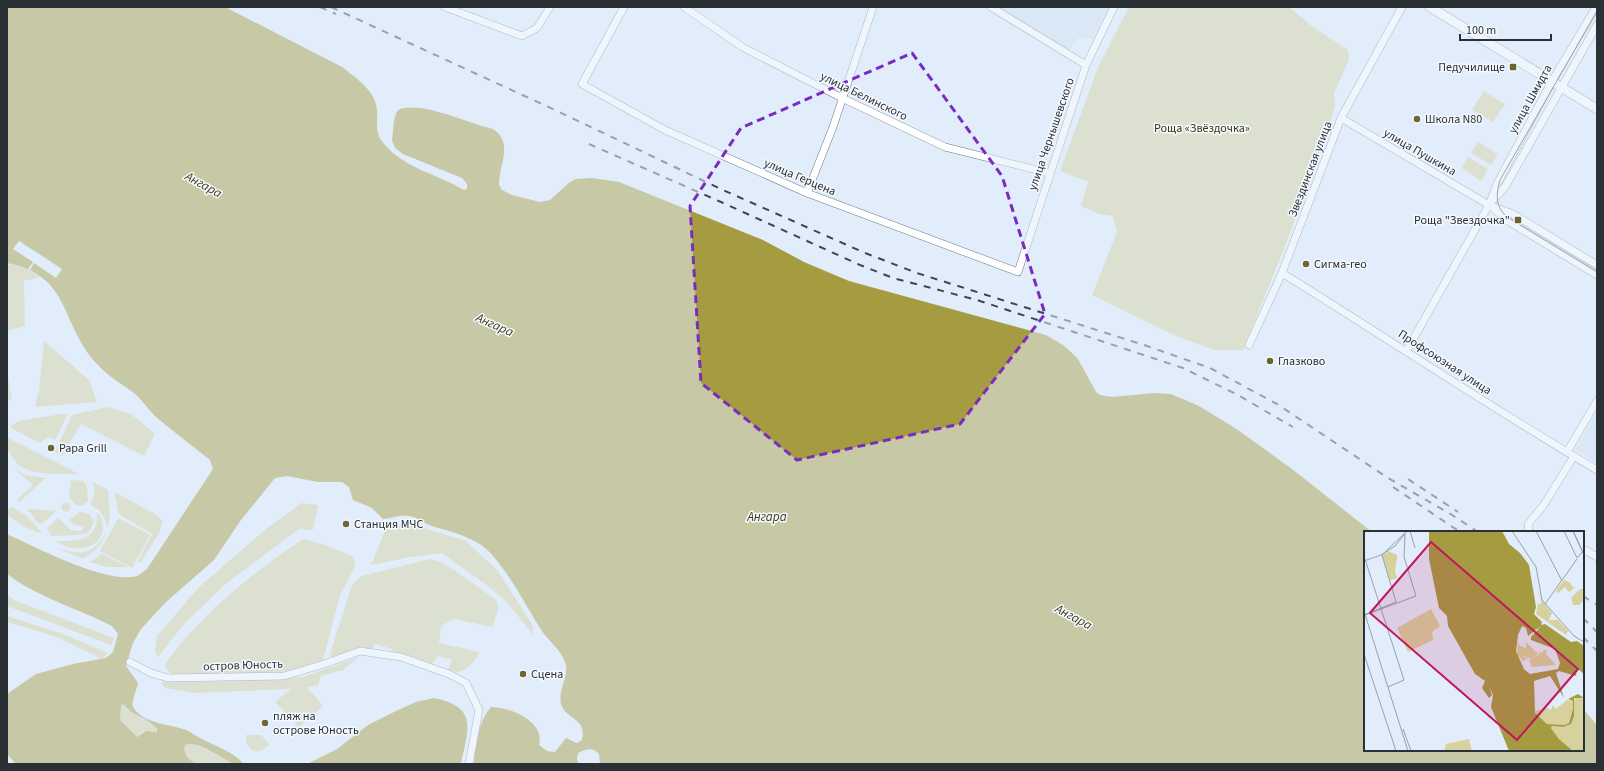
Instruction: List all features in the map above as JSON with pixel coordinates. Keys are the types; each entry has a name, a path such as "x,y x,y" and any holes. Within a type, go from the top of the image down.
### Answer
{"main road":[{"path":"1430,7 1597,109"}],"street":[{"path":"445,7 522,36 537,28 550,7"},
{"name":"улица Герцена","path":"624,7 582,84 665,130 807,193 1018,272"},
{"name":"улица Белинского","path":"684,7 744,48 842,98 946,147 1050,173"},
{"path":"991,7 1086,65"},
{"name":"улица Чернышевского","path":"1018,272 1086,65 1114,7"},
{"name":"Звездинская улица","path":"1249,345 1282,272 1341,118 1402,7"},
{"name":"улица Шмидта","path":"1407,350 1489,205 1497,184 1552,81 1596,7"},
{"path":"807,193 833,127 869,8"},
{"name":"улица Шмидта","path":"1489,205 1505,187 1597,25"},
{"name":"улица Пушкина","path":"1341,118 1489,205 1508,221 1597,275"},
{"name":"улица Пушкина","path":"1489,205 1513,214 1597,265"},
{"name":"Профсоюзная улица","path":"1282,272 1597,470"},
{"path":"1529,531 1528,524 1543,506 1597,401"},
{"path":"1584,551 1585,550 1597,557"},
{"name":"остров Юность","path":"130,662 151,673 168,678 284,676 360,651 401,656 449,674 466,683 479,710 468,764"}],"highlighted area":[{"path":"912,53 1002,176 1045,314 960,424 797,460 701,383 690,206 741,128"}],"shaded area":[{"path":"997,7 1109,7 1093,39 1079,37 1069,52"},
{"path":"1597,412 1597,463 1575,450"}],"green space":[{"name":"Роща «Звёздочка»","path":"1129,7 1289,7 1309,24 1348,50 1349,60 1334,93 1335,106 1329,125 1287,241 1243,350 1215,350 1178,337 1092,295 1117,232 1113,216 1099,214 1081,206 1088,182 1060,171 1098,67"},
{"path":"1484,91 1505,104 1493,122 1472,110"},
{"path":"1478,142 1498,154 1491,165 1471,153"},
{"path":"1468,157 1488,169 1481,181 1461,168"},
{"path":"7,263 28,269 41,277 24,281 25,326 7,331"},
{"path":"44,341 89,380 97,402 35,407 39,390"},
{"path":"7,371 12,399 7,401"},
{"path":"108,407 131,414 155,434 144,456 81,424 62,456 55,452 72,415"},
{"path":"68,413 55,440 47,437 40,443 11,428 10,426 19,421"},
{"path":"7,438 79,474 48,474 24,469 7,451"},
{"path":"12,467 25,475 46,478 19,502 17,500 33,485"},
{"path":"71,480 83,481 87,486 88,501 83,505 76,505 69,497"},
{"path":"92,482 108,490 110,516 107,529 102,514 90,505 94,494"},
{"path":"114,492 155,514 163,521 159,533 141,562 137,563 152,534 119,514"},
{"path":"66,502 71,507 66,512 61,507"},
{"path":"302,503 318,505 313,530 299,529 227,583 185,623 158,657 155,651 157,636 199,587 267,528"},
{"path":"11,507 26,515 43,534 22,526 7,514 7,510"},
{"path":"28,510 56,511 42,524 38,523"},
{"path":"80,512 90,514 94,522 88,533 51,536 47,528 58,518 71,530 81,531 84,526 74,525 69,520"},
{"path":"97,512 102,522 103,531 100,538 94,544 86,548 76,548 66,546 56,541 72,541 91,534 95,529 97,522"},
{"path":"118,518 150,535 132,568 100,551"},
{"path":"411,524 466,541 498,571 533,626 533,635 507,602 442,553 410,557 371,565 387,526"},
{"path":"106,533 102,542 97,548 83,559 59,549 75,552 86,552 96,546"},
{"path":"303,539 328,546 352,556 356,565 340,595 323,660 290,671 181,678 168,672 165,664 195,627 211,611 246,580"},
{"path":"102,554 128,567 108,567 89,562"},
{"path":"430,559 442,562 496,600 499,608 492,627 454,619 441,626 439,643 480,652 471,665 459,672 448,670 452,660 438,656 432,664 392,652 392,649 375,644 372,649 361,647 333,658 330,654 352,585 362,576"},
{"path":"7,594 14,600 114,638 111,645 7,606"},
{"path":"7,616 63,634 108,653 102,659 57,637 7,622"},
{"path":"359,657 343,670 321,676 318,685 307,687 323,706 299,727 275,702 291,689 195,693 165,688 161,682 236,681 303,677"},
{"path":"123,704 131,712 145,719 157,728 157,732 144,731 137,737 120,720 121,706"},
{"path":"246,735 261,735 270,745 260,751 253,751 246,743"},
{"path":"190,743 215,752 234,764 196,764 184,751 185,745"}],"water":[{"name":"Ангара","path":"7,7 225,7 342,67 364,86 373,97 376,103 379,137 389,149 409,164 464,190 467,189 467,184 462,178 403,154 395,148 392,140 394,121 398,110 419,108 432,110 493,129 503,141 504,147 499,185 502,190 512,195 540,202 550,200 570,182 576,179 592,178 619,182 763,240 804,262 849,281 1046,335 1063,345 1078,359 1096,392 1100,395 1112,397 1154,393 1171,394 1199,406 1235,428 1292,469 1371,531 1364,531 1364,751 1584,751 1584,710 1597,725 1597,764 600,764 599,754 594,750 589,749 578,753 577,759 579,764 474,764 480,727 491,707 508,710 525,717 537,729 540,737 539,745 547,751 555,752 566,738 577,743 582,740 582,727 567,713 561,704 560,699 566,675 566,665 562,655 543,632 504,569 486,549 478,543 462,535 432,526 410,516 383,519 372,508 353,500 349,487 342,482 318,482 287,476 275,478 241,520 214,560 166,602 141,629 133,643 126,666 138,683 133,699 133,707 137,713 157,723 188,731 229,752 244,764 234,764 203,747 190,744 185,745 184,751 196,764 16,764 7,754 7,694 36,674 73,664 106,658 113,652 118,634 112,626 32,590 7,574 7,534 91,570 108,575 124,577 137,576 147,569 213,469 210,460 162,422 134,393 111,377 98,365 86,350 63,304 54,290 43,279 28,269 7,263","holes":["123,704 131,712 145,719 157,728 157,732 146,731 137,737 120,720 121,706"]},
{"path":"434,698 458,707 464,714 467,722 467,731 461,764 307,764 337,749 368,725 416,702"}],"pier":[{"path":"19,241 62,269 56,278 34,263 30,270 28,269 33,262 13,249"}],"tram line":[{"path":"1597,11 1500,180 1497,195 1500,209 1507,217 1597,272"}],"railway":[{"path":"320,7 336,14"},
{"path":"331,7 555,110 723,190 865,253 917,273 1144,345 1210,368 1277,404 1388,478 1449,513 1476,531"},
{"path":"589,144 860,265 893,278 977,300 1183,368 1236,394 1293,427"},
{"path":"1408,479 1458,512"},
{"path":"1393,487 1459,531"},
{"path":"1584,597 1597,605"},
{"path":"1584,619 1597,632"},
{"path":"1584,638 1597,651"}],"place":[{"name":"Педучилище","path":"1513,67"},
{"name":"Школа N80","path":"1417,119"},
{"name":"Роща \"Звездочка\"","path":"1518,220"},
{"name":"Сигма-гео","path":"1306,264"},
{"name":"Глазково","path":"1270,361"},
{"name":"Papa Grill","path":"51,448"},
{"name":"Станция МЧС","path":"346,524"},
{"name":"Сцена","path":"523,674"},
{"name":"пляж на острове Юность","path":"265,723"}]}
